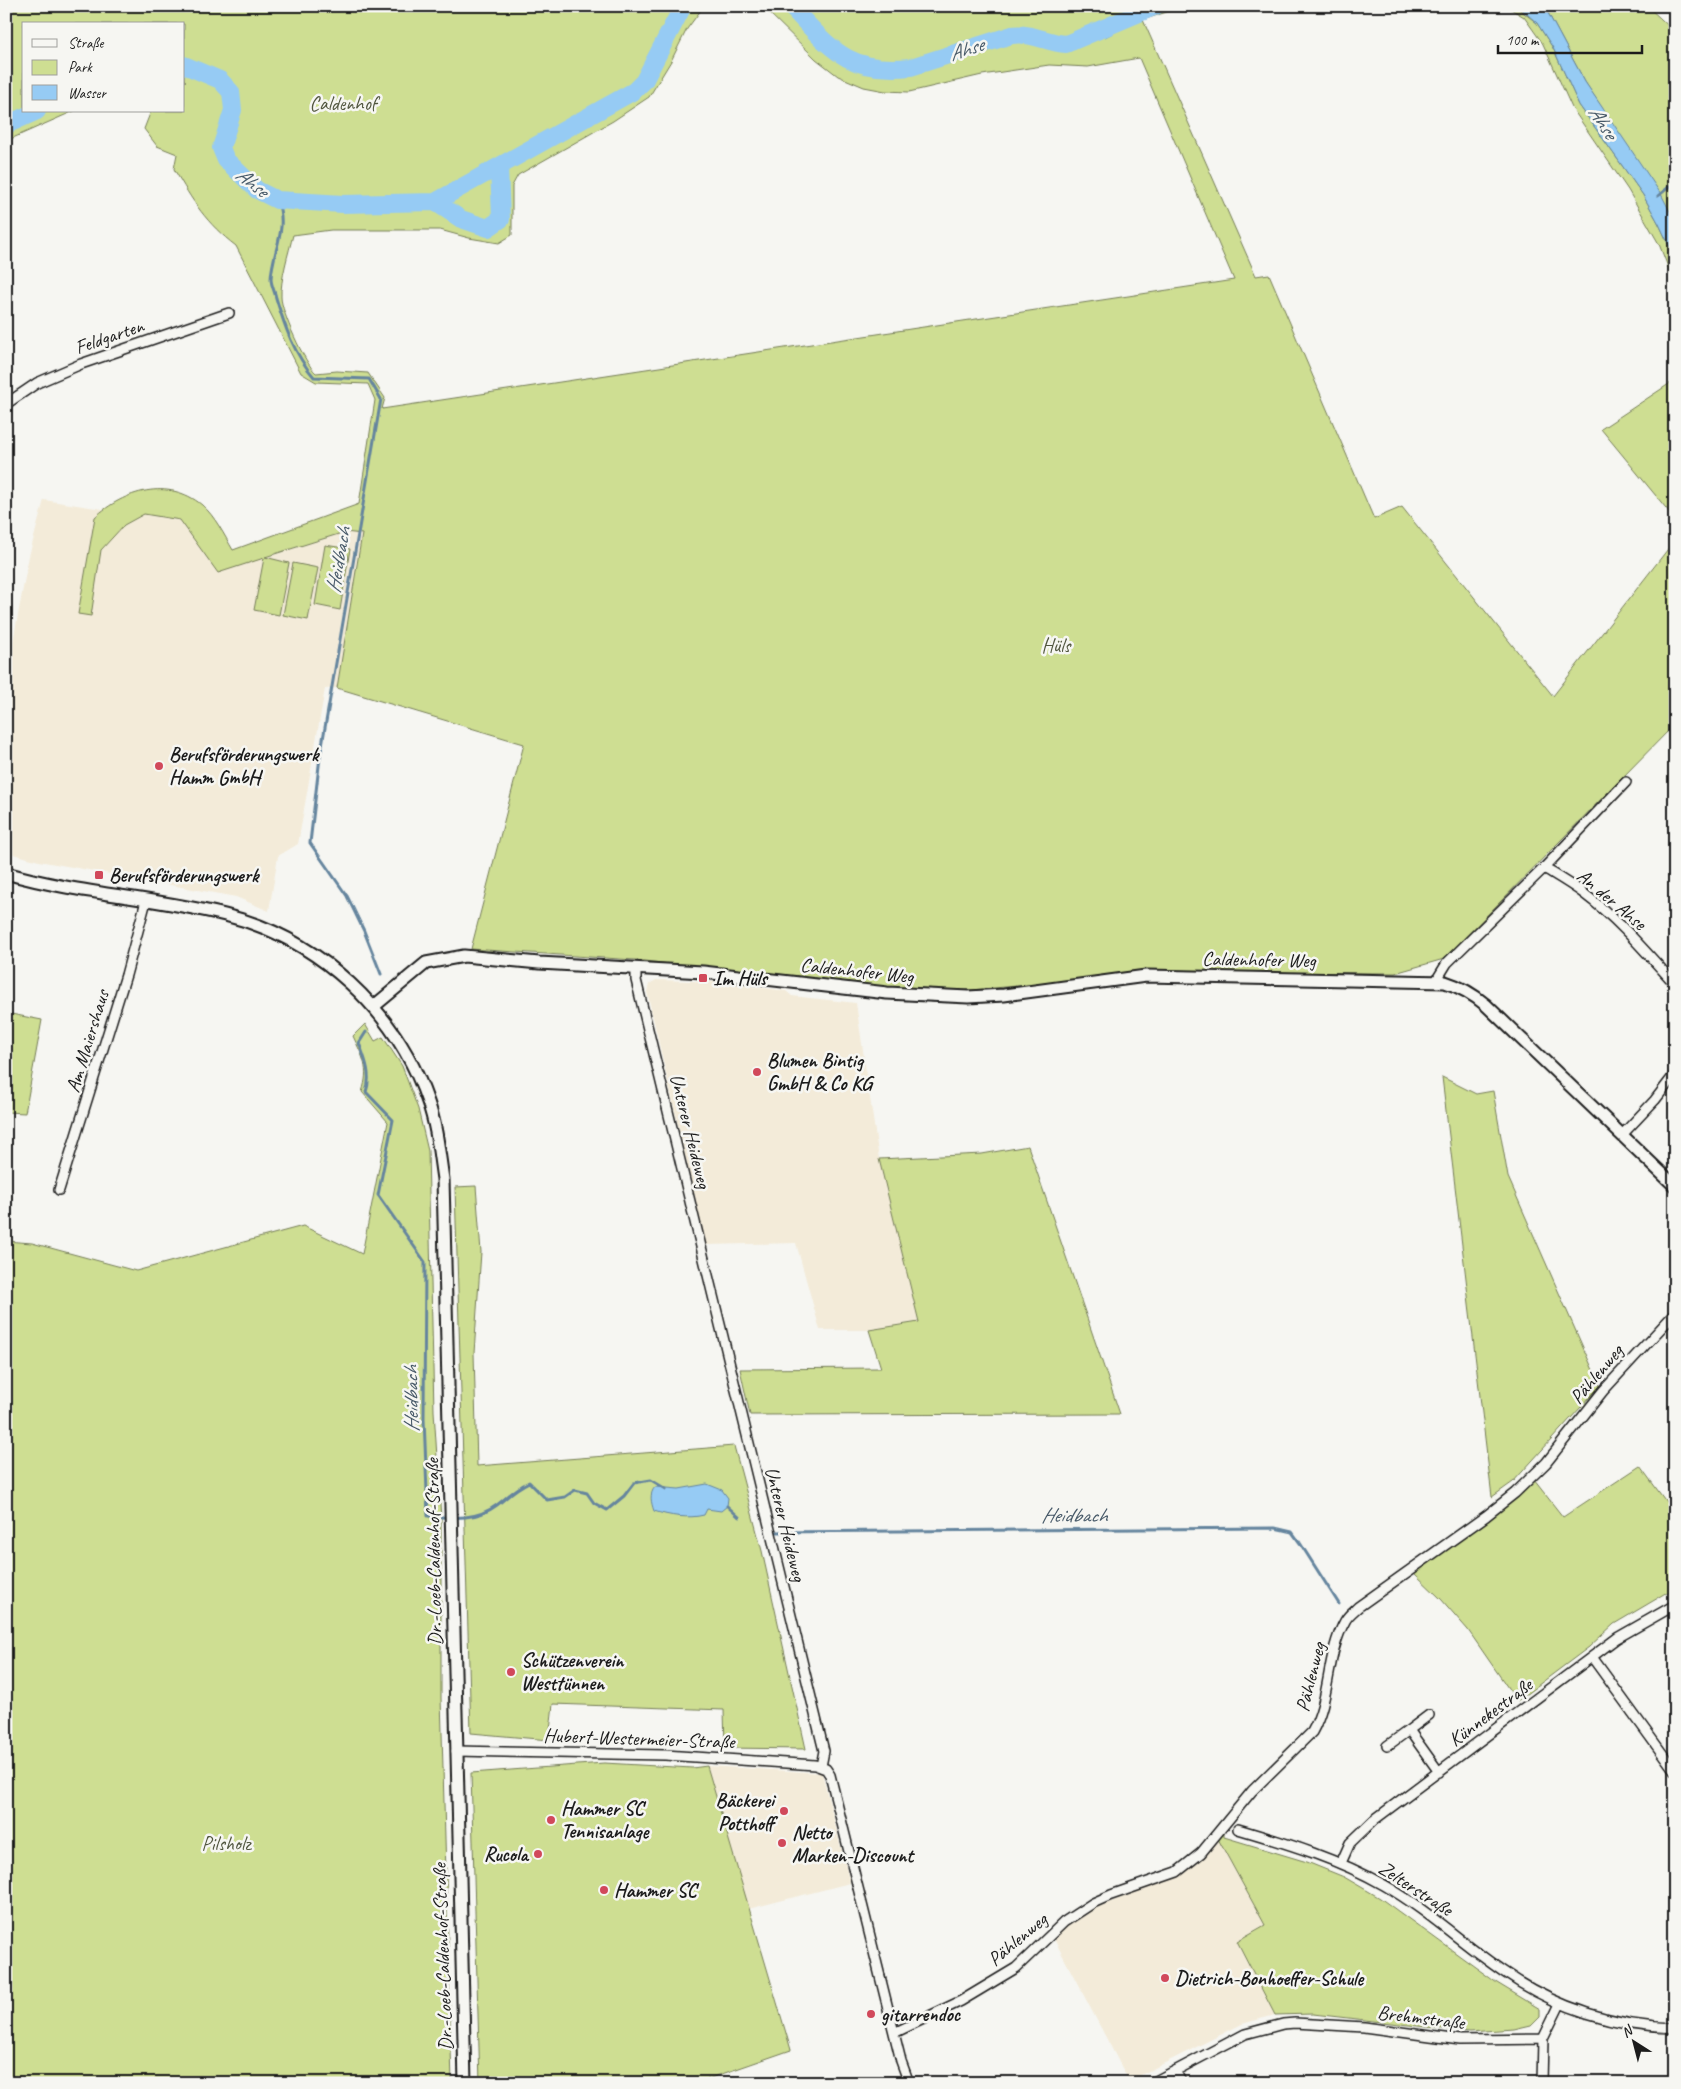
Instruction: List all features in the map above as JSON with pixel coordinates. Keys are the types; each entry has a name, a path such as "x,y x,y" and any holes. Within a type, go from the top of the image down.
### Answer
{"main road":[{"path":"6,873 225,915 273,931 295,942 341,974 374,1007"},
{"name":"Caldenhofer Weg","path":"374,1007 426,963 464,956 539,963 703,972 887,993 968,997 1042,990 1146,976 1436,981 1458,986 1472,994 1675,1186"},
{"name":"Dr.-Loeb-Caldenhof-Straße","path":"374,1007 390,1027 410,1059 428,1103 438,1141 443,1179 465,2083"}],"street":[{"name":"Feldgarten","path":"6,404 37,383 81,364 229,314"},
{"name":"An der Ahse","path":"1436,981 1447,963 1544,868 1626,782"},
{"name":"An der Ahse","path":"1544,868 1583,893 1605,912 1639,944 1675,984"},
{"name":"Am Maiershaus","path":"59,1190 126,975 146,901"},
{"name":"Unterer Heideweg","path":"636,969 636,980 824,1751 821,1766"},
{"path":"1622,1135 1675,1074"},
{"name":"Pählenweg","path":"894,2033 961,2001 1016,1968 1077,1912 1111,1894 1177,1872 1202,1853 1252,1792 1312,1732 1318,1722 1325,1698 1335,1646 1345,1620 1358,1606 1486,1516 1514,1493 1546,1463 1603,1391 1675,1313"},
{"name":"Künnekestraße","path":"1341,1863 1350,1843 1374,1820 1617,1638 1675,1605"},
{"path":"1592,1657 1675,1771"},
{"path":"1387,1746 1428,1715"},
{"path":"1409,1730 1439,1772"},
{"name":"Hubert-Westermeier-Straße","path":"456,1751 665,1755 821,1766"},
{"path":"821,1766 830,1775 894,2033 909,2083"},
{"name":"Zelterstraße","path":"1238,1829 1302,1848 1341,1863 1385,1886 1427,1914 1508,1975 1560,2004"},
{"path":"1542,2083 1543,2038 1560,2004 1621,2022 1675,2028"},
{"name":"Brehmstraße","path":"1152,2083 1245,2034 1265,2028 1295,2023 1364,2028 1460,2040 1543,2038"},
{"path":"1175,2071 1182,2083"}],"shaded area":[{"name":"Berufsförderungswerk Hamm GmbH","path":"44,500 129,513 173,509 225,570 345,532 362,534 337,688 325,689 298,844 278,856 269,911 236,897 39,861 6,852 6,679 29,556"},
{"path":"656,980 724,982 786,991 792,996 856,1003 879,1159 919,1322 869,1330 820,1330 796,1243 706,1245 647,992 649,984"},
{"path":"707,1766 822,1773 850,1883 748,1909"},
{"name":"Dietrich-Bonhoeffer-Schule","path":"1217,1837 1265,1925 1237,1941 1275,2015 1242,2024 1129,2081 1054,1939 1068,1924 1095,1908 1177,1876"}],"green space":[{"name":"Hüls","path":"6,6 704,6 687,29 671,61 649,97 613,121 518,175 512,186 512,235 499,243 469,238 440,230 331,230 293,235 283,275 281,297 289,325 300,349 316,373 337,371 368,373 385,398 382,409 1234,280 1139,58 1088,67 1049,65 982,75 909,92 885,91 864,87 838,76 816,59 762,6 1184,6 1143,20 1256,276 1269,274 1374,519 1402,507 1553,696 1675,540 1675,724 1444,959 1395,973 1182,972 970,990 890,988 635,960 471,949 524,744 337,688 362,534 345,532 265,557 289,563 279,615 254,610 264,558 218,573 180,520 144,514 124,525 101,550 91,616 78,614 95,517 119,500 133,494 161,490 175,491 189,496 202,505 211,515 233,550 359,504 375,400 368,384 316,382 301,373 236,246 216,229 187,192 174,169 177,154 157,146 144,129 151,112 185,112 185,22 22,22 22,112 72,112 6,141"},
{"path":"1506,6 1515,6 1537,23 1553,48 1579,105 1643,195 1675,258 1675,285 1659,244 1628,190 1572,108 1543,44 1524,17"},
{"path":"1541,6 1647,6 1675,32 1675,221 1585,82 1548,13"},
{"path":"1675,380 1675,519 1601,429"},
{"path":"325,545 350,549 340,610 315,605"},
{"path":"293,563 318,568 308,620 283,615"},
{"path":"6,1013 42,1020 25,1113 6,1112"},
{"name":"Pilsholz","path":"365,1024 375,1041 383,1037 402,1066 418,1109 428,1151 434,1411 441,1519 441,1698 452,2083 6,2083 6,1241 32,1243 136,1271 303,1226 362,1254 388,1122 362,1092 365,1076 364,1063 353,1036"},
{"path":"1442,1077 1476,1094 1493,1091 1508,1177 1600,1386 1513,1482 1492,1497"},
{"path":"1028,1146 1120,1414 750,1415 740,1369 881,1368 869,1330 919,1322 879,1159 982,1154"},
{"path":"476,1186 481,1252 474,1353 477,1466 734,1446 762,1551 806,1749 725,1748 724,1710 553,1704 549,1740 471,1733 455,1187"},
{"path":"1640,1466 1675,1514 1675,1588 1614,1624 1589,1647 1517,1701 1468,1630 1441,1599 1414,1573 1485,1522 1534,1480 1563,1517"},
{"name":"Hammer SC","path":"604,1763 692,1768 707,1766 791,2050 696,2083 480,2083 471,1773"},
{"path":"1224,1833 1224,1837 1307,1862 1344,1877 1380,1898 1497,1983 1540,2009 1540,2016 1531,2025 1514,2029 1469,2032 1313,2014 1275,2015 1237,1941 1265,1925 1217,1837"}],"water":[{"path":"1137,6 1173,6 1152,13 1105,37 1098,23"},
{"path":"1518,6 1541,6 1548,13 1585,82 1661,194 1675,221 1675,258 1643,195 1579,105 1553,48 1537,23"},
{"path":"707,1484 722,1490 728,1498 727,1506 721,1511 707,1509 704,1515 686,1517 672,1516 654,1511 651,1498 655,1487 679,1489"}],"waterway":[{"name":"Ahse","path":"185,65 220,80 231,92 233,110 221,148 226,160 257,190 277,200 343,204 435,202 634,91 644,81 683,6"},
{"name":"Ahse","path":"790,6 829,46 842,55 855,62 889,68 911,67 1019,34 1066,44 1156,6"},
{"name":"Ahse","path":"6,125 35,112"},
{"name":"Ahse","path":"435,202 461,219 488,228 501,219 499,167"},
{"path":"1658,196 1675,182"},
{"name":"Heidbach","path":"277,200 280,211 281,230 271,281 283,319 296,350 314,377 369,379 381,399 320,757 310,843 347,896 364,931 381,974"},
{"name":"Heidbach","path":"366,1032 359,1043 368,1073 366,1092 393,1120 378,1195 425,1262 424,1419 428,1516 464,1517 481,1514 529,1482 547,1500 565,1497 575,1490 587,1493 594,1503 607,1510 624,1496 634,1483 651,1480 666,1489"},
{"name":"Heidbach","path":"727,1506 739,1517"},
{"name":"Heidbach","path":"771,1532 1275,1528 1292,1532 1339,1604"}],"place":[{"name":"Berufsförderungswerk Hamm GmbH","path":"159,766"},
{"name":"Berufsförderungswerk","path":"99,875"},
{"name":"Im Hüls","path":"703,978"},
{"name":"Blumen Bintig GmbH & Co KG","path":"757,1072"},
{"name":"Schützenverein Westtünnen","path":"511,1672"},
{"name":"Bäckerei Potthoff","path":"784,1811"},
{"name":"Hammer SC Tennisanlage","path":"551,1820"},
{"name":"Netto Marken-Discount","path":"782,1843"},
{"name":"Rucola","path":"538,1854"},
{"name":"Hammer SC","path":"604,1890"},
{"name":"Dietrich-Bonhoeffer-Schule","path":"1165,1978"},
{"name":"gitarrendoc","path":"871,2014"}],"park label":[{"name":"Caldenhof","path":"343,103"}]}
